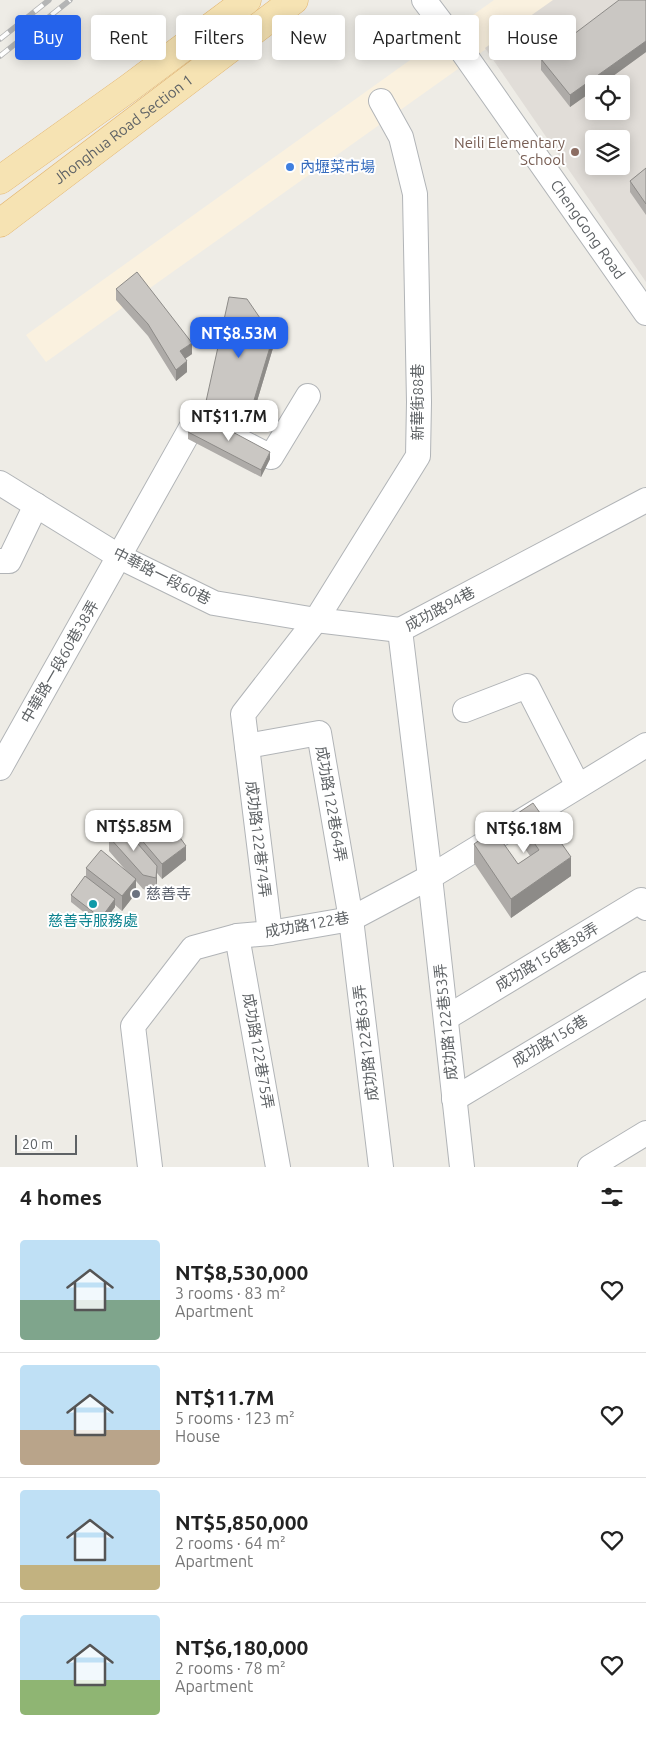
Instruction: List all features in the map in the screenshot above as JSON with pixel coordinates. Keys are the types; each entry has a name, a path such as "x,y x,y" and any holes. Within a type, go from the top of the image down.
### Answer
{"main road":[{"name":"Jhonghua Road Section 1","path":"0,180 129,88 247,0"},
{"name":"Jhonghua Road Section 1","path":"0,223 294,0"}],"street":[{"name":"ChengGong Road","path":"424,0 458,45 646,313"},
{"name":"新華街88巷","path":"246,746 242,714 316,620 418,456 419,402 415,194 401,137 381,100"},
{"name":"中華路一段60巷38弄","path":"0,768 196,419 271,457 308,396"},
{"name":"中華路一段60巷","path":"0,483 120,557 214,603 316,620 400,630"},
{"name":"成功路94巷","path":"430,877 400,630 646,500"},
{"path":"0,561 9,561 36,505"},
{"path":"465,710 527,686 578,786"},
{"name":"成功路122巷64弄","path":"246,746 319,733 351,919"},
{"name":"成功路122巷","path":"150,1167 133,1026 193,948 237,936 270,933 351,919 430,877 646,745"},
{"name":"成功路122巷74弄","path":"246,746 270,933"},
{"name":"成功路122巷53弄","path":"430,877 462,1167"},
{"name":"成功路156巷38弄","path":"446,1018 641,900 646,908"},
{"name":"成功路122巷63弄","path":"351,919 381,1167"},
{"name":"成功路122巷75弄","path":"237,936 278,1167"},
{"name":"成功路156巷","path":"454,1099 646,984"},
{"path":"590,1167 646,1133"}],"shaded area":[{"name":"內壢菜市場","path":"494,0 555,0 534,15 489,15 489,47 479,54 479,15 473,15"},
{"name":"Neili Elementary School","path":"553,0 646,0 646,282 493,60 576,60 576,15 532,15"},
{"name":"Neili Elementary School","path":"489,45 489,54 485,48"},
{"name":"內壢菜市場","path":"410,60 471,60 46,362 26,335"}],"building":[{"path":"619,0 646,0 646,41 598,75 585,75 585,84 570,95 542,60 576,60 576,33"},
{"path":"646,168 646,204 630,181"},
{"path":"137,272 192,343 180,351 187,361 176,370 148,324 116,289"},
{"path":"229,297 247,299 273,337 249,417 205,406"},
{"path":"199,414 270,452 261,470 188,432"},
{"path":"533,803 571,857 511,899 474,844 494,830 518,864 539,850 515,815"},
{"path":"161,811 186,846 162,864 134,831"},
{"path":"119,822 157,866 156,878 143,875 109,837"},
{"path":"101,850 136,879 122,896 86,868"},
{"name":"慈善寺服務處","path":"85,876 115,899 101,918 71,895"}],"railway":[{"path":"0,39 49,0"},
{"path":"0,56 70,0"}],"place":[{"name":"Neili Elementary School","path":"575,152"},
{"name":"內壢菜市場","path":"290,167"},
{"name":"慈善寺","path":"136,894"},
{"name":"慈善寺服務處","path":"93,904"}]}
